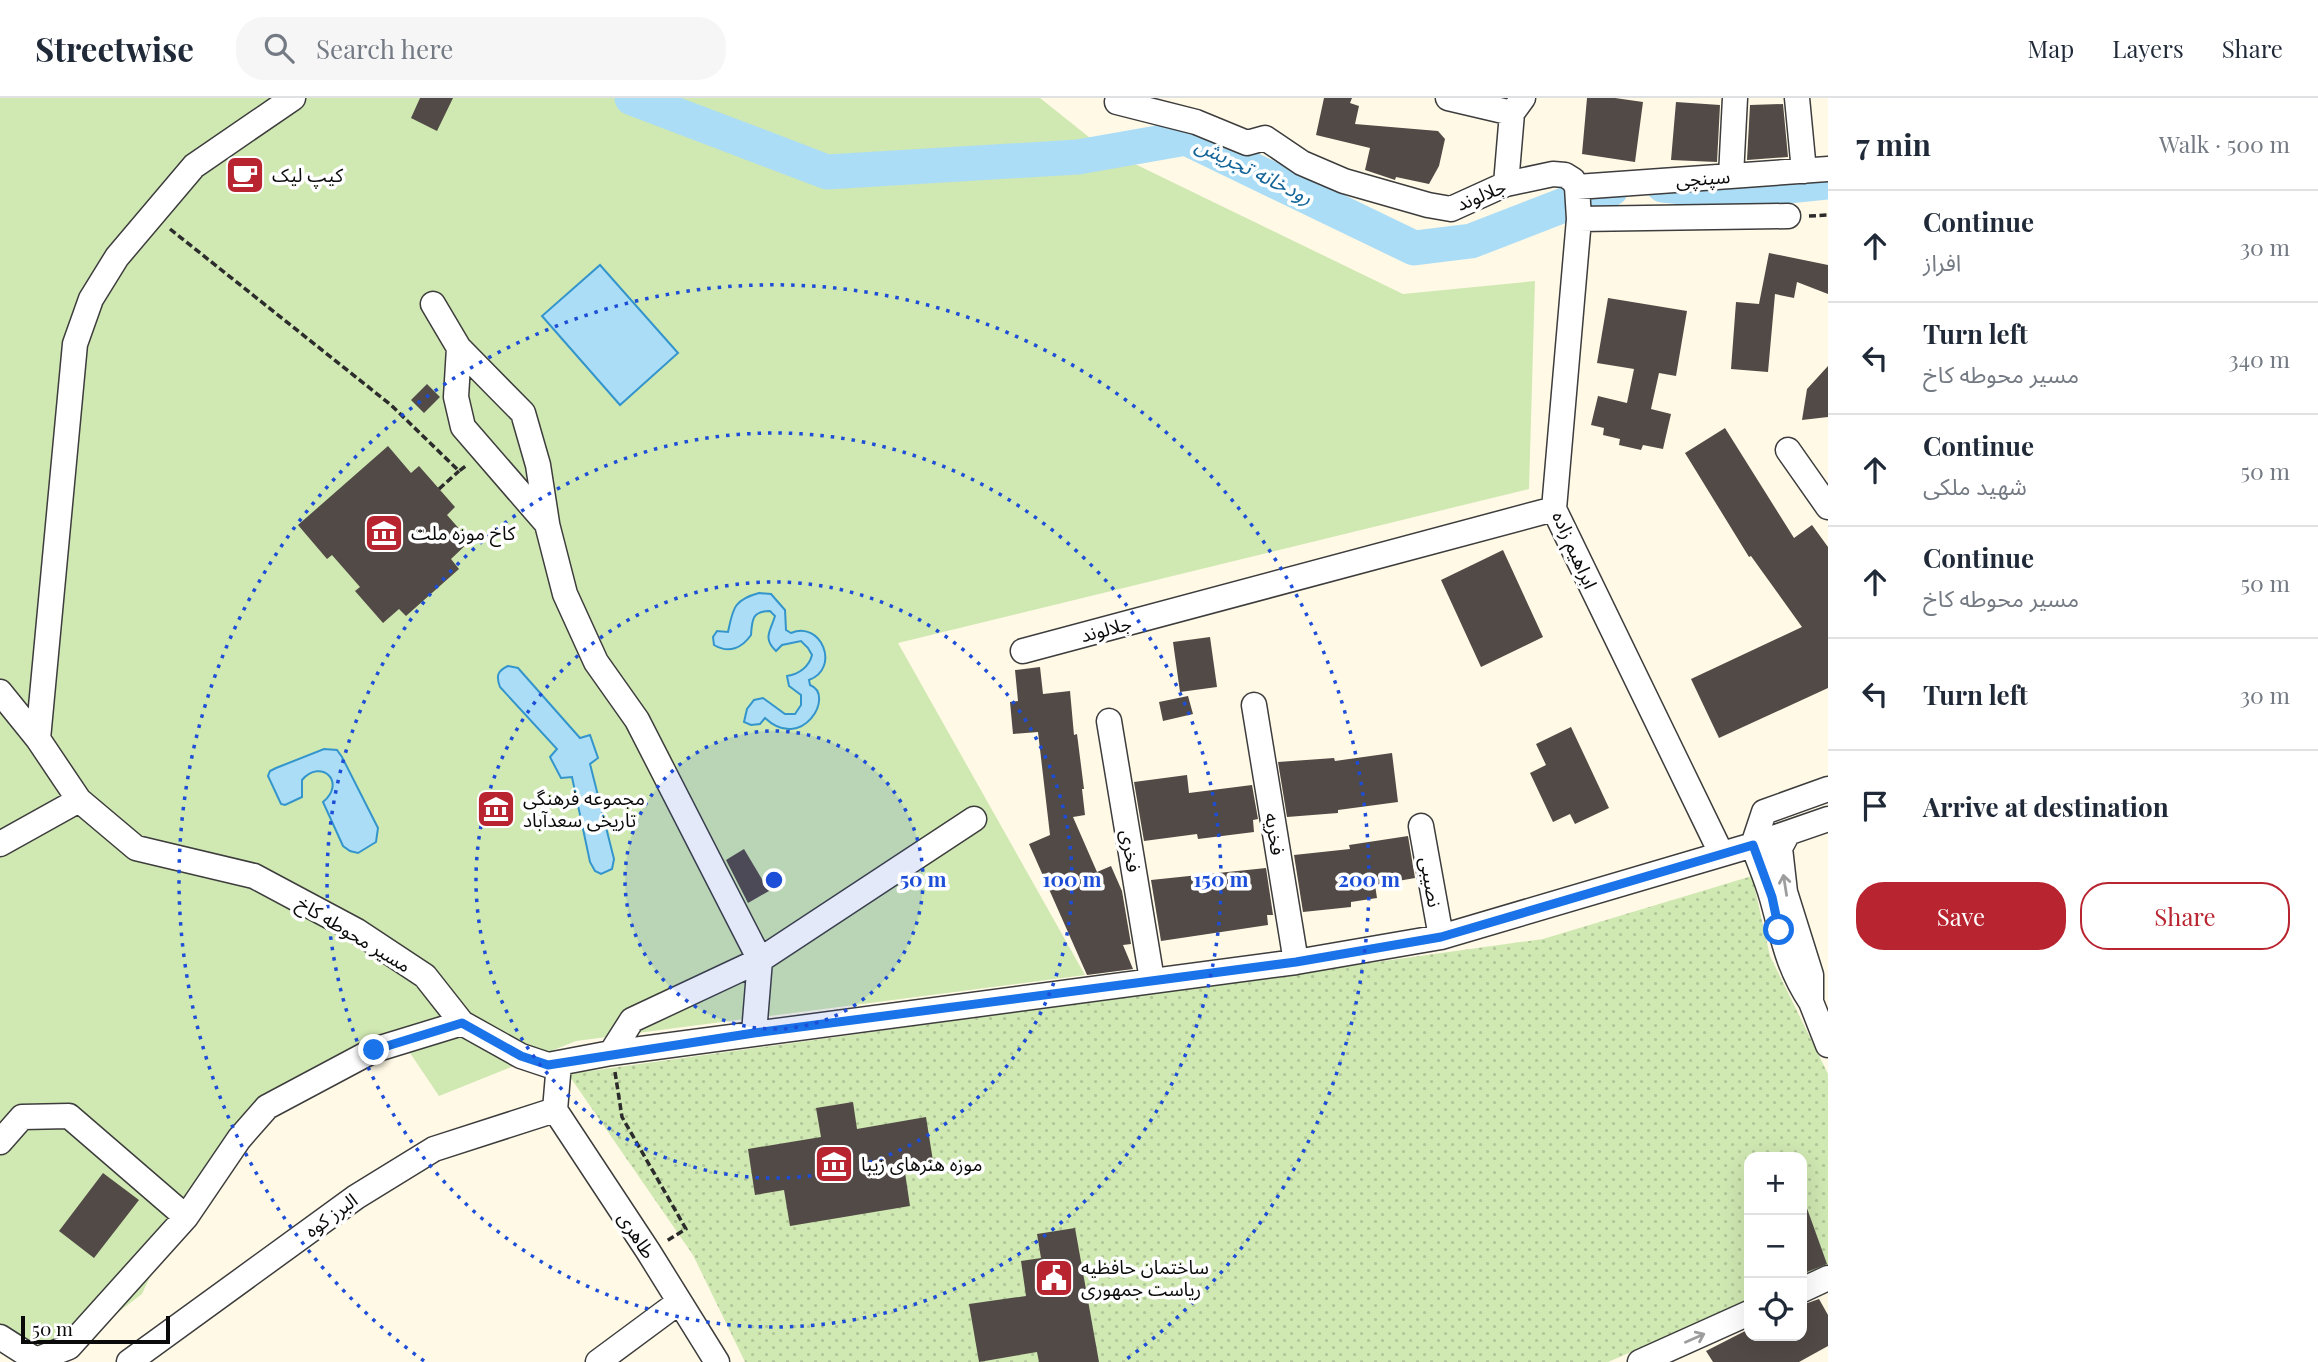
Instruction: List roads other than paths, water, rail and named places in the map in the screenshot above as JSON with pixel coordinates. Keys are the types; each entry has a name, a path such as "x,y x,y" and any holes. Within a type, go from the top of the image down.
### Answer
{"street":[{"path":"38,739 75,344 91,299 117,257 194,166 293,98"},
{"path":"1448,98 1517,105 1506,184"},
{"path":"1731,176 1735,98"},
{"path":"1797,98 1816,170"},
{"name":"جلالوند","path":"1117,102 1196,122 1247,143 1265,138 1302,163 1334,177 1427,205 1451,208 1506,184 1553,174 1564,175 1573,180 1577,187"},
{"name":"سپنچی","path":"1577,187 1816,170"},
{"path":"1577,187 1579,219 1788,216"},
{"name":"ابراهیم زاده","path":"1579,219 1554,509 1721,853"},
{"path":"433,304 459,348 523,413 538,465 547,524 565,594 596,662 637,720 760,960 754,1033 1296,962 1441,937 1753,845 1828,819"},
{"path":"459,348 456,397 463,427 547,524"},
{"path":"1788,450 1828,507"},
{"name":"جلالوند","path":"1023,652 1554,509"},
{"name":"مسیر محوطه کاخ","path":"0,692 38,739 79,800 136,848 254,876 356,931 425,976 462,1023 521,1056 548,1065 611,1053 754,1033"},
{"name":"فخریه","path":"1254,705 1296,962"},
{"name":"فخری","path":"1109,721 1152,980"},
{"path":"1828,789 1764,813 1753,845 1772,897 1779,930 1796,979 1811,1002 1828,1045"},
{"path":"0,844 79,800"},
{"path":"611,1053 632,1020 760,960 974,819"},
{"name":"نصیبی","path":"1421,826 1441,937"},
{"path":"1788,833 1780,848 1785,892 1811,975 1811,1002"},
{"path":"1802,946 1828,962"},
{"path":"0,1337 36,1360 69,1347 186,1217 239,1139 267,1107 374,1050 462,1023"},
{"path":"555,1110 559,1063"},
{"name":"طاهری","path":"555,1110 717,1362"},
{"name":"البرز کوه","path":"129,1362 355,1197 434,1149 555,1110"},
{"path":"0,1142 22,1117 69,1116 186,1217"},
{"path":"1807,1288 1828,1278"},
{"path":"598,1362 679,1302"},
{"path":"1640,1362 1744,1315"}],"water":[{"path":"600,265 678,353 620,405 542,316"},
{"path":"759,593 771,594 785,610 786,630 791,633 811,633 823,647 824,666 819,674 809,680 810,685 817,691 817,709 802,726 791,729 779,727 765,718 760,724 751,725 744,722 747,709 754,700 763,698 785,714 795,714 801,705 801,695 789,686 787,676 799,672 809,663 812,655 801,641 782,645 776,651 768,638 775,616 770,611 756,615 751,635 744,643 730,649 714,645 713,637 717,631 728,632 733,611 739,602"},
{"path":"508,666 518,668 580,738 590,735 598,758 590,764 614,859 612,869 601,874 595,871 590,862 572,777 561,778 550,757 557,749 500,687 498,674"},
{"path":"324,749 337,750 342,757 378,828 376,842 358,853 343,846 323,802 333,787 329,775 317,771 309,774 302,780 302,797 285,805 281,804 268,776 270,771 276,768"}],"waterway":[{"name":"رودخانه تجریش","path":"632,98 827,172 1078,157 1186,138 1414,248 1471,241 1611,189"},
{"name":"رودخانه تجریش","path":"1663,185 1731,192 1828,182"}],"place":[{"name":"کیپ لیک","path":"245,175"},
{"name":"کاخ موزه ملت","path":"384,533"},
{"name":"مجموعه فرهنگی تاریخی سعدآباد","path":"496,809"},
{"name":"موزه هنرهای زیبا","path":"834,1164"},
{"name":"ساختمان حافظیه ریاست جمهوری","path":"1054,1278"}]}
